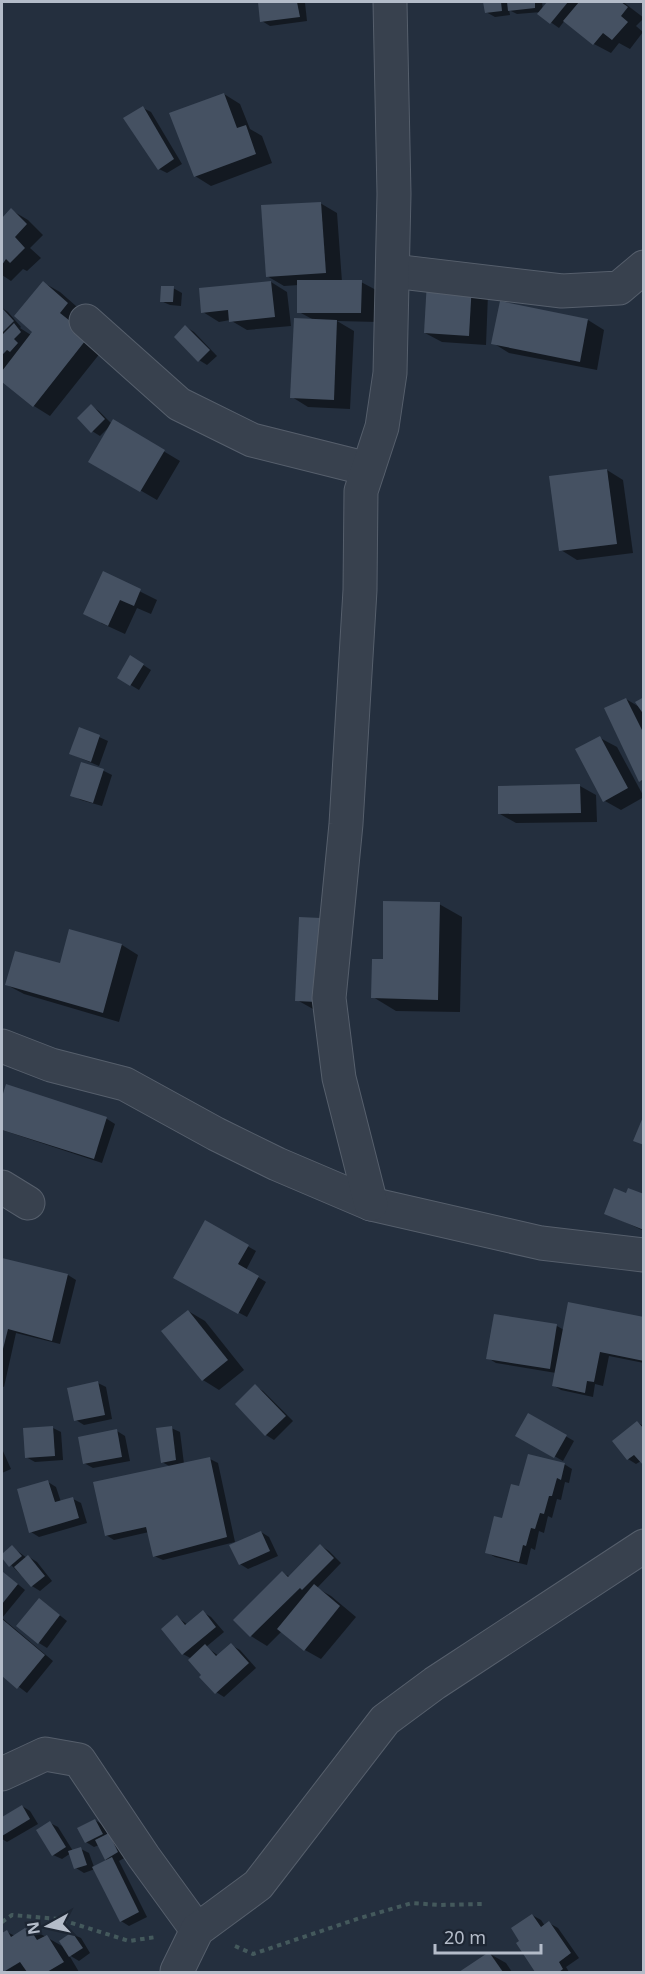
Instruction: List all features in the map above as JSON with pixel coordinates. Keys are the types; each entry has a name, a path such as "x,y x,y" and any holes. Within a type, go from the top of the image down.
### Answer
{"street":[{"path":"371,1204 339,1078 329,998 346,824 360,591 361,491 382,427 390,373 393,271 390,2"},
{"path":"393,271 562,291 619,288 644,267"},
{"path":"86,321 179,404 252,440 368,469"},
{"path":"2,1046 51,1065 125,1084 216,1134 277,1164 371,1204 541,1243 644,1256"},
{"path":"178,1972 197,1930 258,1885 385,1720 435,1683 644,1546"},
{"path":"2,1774 45,1754 79,1760 144,1857 197,1930"}],"path":[{"path":"2,1922 12,1916 59,1919 129,1941 197,1930 253,1954 412,1903 482,1904"}],"building":[{"path":"258,2 297,2 300,17 260,22"},
{"path":"483,2 501,2 502,11 485,13"},
{"path":"507,2 535,2 535,8 508,11"},
{"path":"547,2 568,2 550,24 537,14"},
{"path":"579,2 621,2 628,7 621,16 628,22 612,40 603,33 593,45 563,21"},
{"path":"224,93 237,128 246,125 256,154 194,177 169,113"},
{"path":"143,106 174,159 158,170 123,118"},
{"path":"321,202 326,273 266,277 261,205"},
{"path":"11,208 27,224 15,237 25,248 10,263 6,259 2,265 2,218"},
{"path":"297,280 362,280 361,313 297,313"},
{"path":"43,281 68,303 60,313 89,336 33,407 2,382 2,371 32,332 14,316"},
{"path":"271,281 275,317 229,322 228,310 201,313 199,288"},
{"path":"427,281 472,283 469,336 424,333"},
{"path":"161,286 174,286 173,302 160,302"},
{"path":"500,301 588,319 580,362 491,344"},
{"path":"2,308 14,321 2,333"},
{"path":"294,318 337,320 334,400 290,398"},
{"path":"14,323 21,332 14,339 18,343 10,352 7,350 2,355 2,335"},
{"path":"185,325 210,350 198,362 174,337"},
{"path":"91,404 105,419 91,433 77,418"},
{"path":"113,419 165,450 140,492 88,462"},
{"path":"607,469 617,544 559,551 549,476"},
{"path":"103,571 141,589 134,606 120,600 108,626 83,614"},
{"path":"130,655 144,664 130,686 117,678"},
{"path":"644,697 644,715 635,702"},
{"path":"626,698 644,734 644,779 639,782 604,708"},
{"path":"79,727 100,735 91,762 69,754"},
{"path":"600,736 628,788 603,802 575,749"},
{"path":"81,762 104,769 93,803 70,796"},
{"path":"580,784 581,813 498,814 498,786"},
{"path":"383,901 440,902 438,1000 371,998 372,959 383,959"},
{"path":"299,917 321,918 317,1002 295,1001"},
{"path":"69,929 122,944 103,1013 5,985 15,951 60,963"},
{"path":"6,1084 107,1117 94,1159 2,1130 2,1097"},
{"path":"644,1117 644,1145 633,1141"},
{"path":"614,1188 626,1193 628,1188 644,1194 644,1230 604,1214"},
{"path":"205,1220 249,1245 238,1264 259,1276 238,1314 173,1278"},
{"path":"2,1258 68,1274 52,1341 8,1329 2,1353"},
{"path":"568,1302 644,1317 644,1361 600,1352 594,1382 587,1381 585,1393 552,1386"},
{"path":"188,1310 228,1360 202,1381 161,1331"},
{"path":"494,1314 557,1324 550,1369 486,1359"},
{"path":"98,1381 105,1415 74,1421 67,1388"},
{"path":"255,1384 286,1416 265,1436 235,1404"},
{"path":"528,1413 567,1435 554,1458 515,1436"},
{"path":"637,1421 644,1429 644,1466 634,1455 627,1460 612,1441"},
{"path":"53,1426 55,1456 25,1458 23,1428"},
{"path":"172,1426 176,1460 161,1463 156,1428"},
{"path":"117,1429 122,1457 83,1464 78,1437"},
{"path":"528,1454 565,1463 561,1480 557,1478 544,1514 540,1513 535,1529 531,1528 526,1546 523,1545 519,1562 485,1553 494,1516 502,1518 511,1484 519,1486"},
{"path":"210,1457 227,1537 153,1557 146,1527 105,1536 93,1482"},
{"path":"48,1480 55,1502 73,1497 79,1518 29,1533 17,1489"},
{"path":"261,1531 270,1551 239,1565 229,1545"},
{"path":"320,1544 334,1558 250,1637 233,1620 282,1571 288,1577"},
{"path":"12,1545 22,1556 9,1567 2,1558 2,1554"},
{"path":"28,1555 45,1576 31,1587 14,1567"},
{"path":"2,1571 18,1584 2,1604"},
{"path":"314,1584 340,1606 304,1651 277,1629"},
{"path":"39,1598 60,1615 38,1644 16,1626"},
{"path":"203,1610 216,1627 182,1655 161,1629 177,1615 185,1625"},
{"path":"2,1619 45,1655 17,1689 2,1676"},
{"path":"231,1643 249,1663 215,1694 199,1677 201,1675 188,1660 205,1644 216,1656"},
{"path":"22,1805 30,1819 2,1836 2,1817"},
{"path":"95,1819 103,1834 85,1843 77,1828"},
{"path":"50,1821 66,1847 52,1856 36,1830"},
{"path":"109,1833 118,1852 105,1860 95,1840"},
{"path":"81,1847 87,1865 74,1869 68,1851"},
{"path":"112,1857 139,1912 120,1922 92,1867"},
{"path":"532,1914 541,1927 549,1921 571,1953 559,1962 563,1969 559,1972 535,1972 516,1943 519,1941 511,1928"},
{"path":"28,1926 37,1940 47,1935 64,1962 47,1972 27,1972 20,1962 6,1972 2,1972 2,1933 7,1930 11,1937"},
{"path":"72,1932 83,1948 69,1957 59,1941"},
{"path":"489,1952 503,1972 459,1972"}]}
